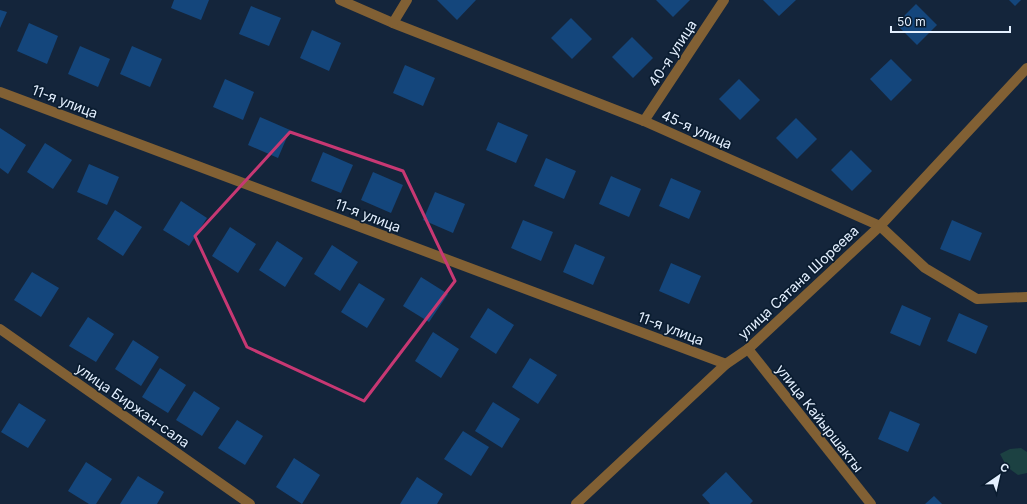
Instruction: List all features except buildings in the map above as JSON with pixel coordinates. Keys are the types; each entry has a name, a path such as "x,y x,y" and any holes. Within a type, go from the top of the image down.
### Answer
{"street":[{"name":"45-я улица","path":"340,0 393,23 644,121 880,226 925,268 977,299 1027,297"},
{"path":"393,23 408,0"},
{"name":"40-я улица","path":"644,121 724,0"},
{"name":"улица Сатана Шореева","path":"576,504 726,364 748,348 880,226 1027,68"},
{"name":"11-я улица","path":"0,92 726,364"},
{"name":"улица Биржан-сала","path":"0,329 250,504"},
{"name":"улица Кайыршакты","path":"748,348 871,504"}],"highlighted area":[{"path":"290,132 403,171 455,281 364,401 247,347 195,236"}],"shaded area":[{"path":"1021,448 1027,452 1027,473 1018,475 1007,467 1000,454 1010,449"}]}
